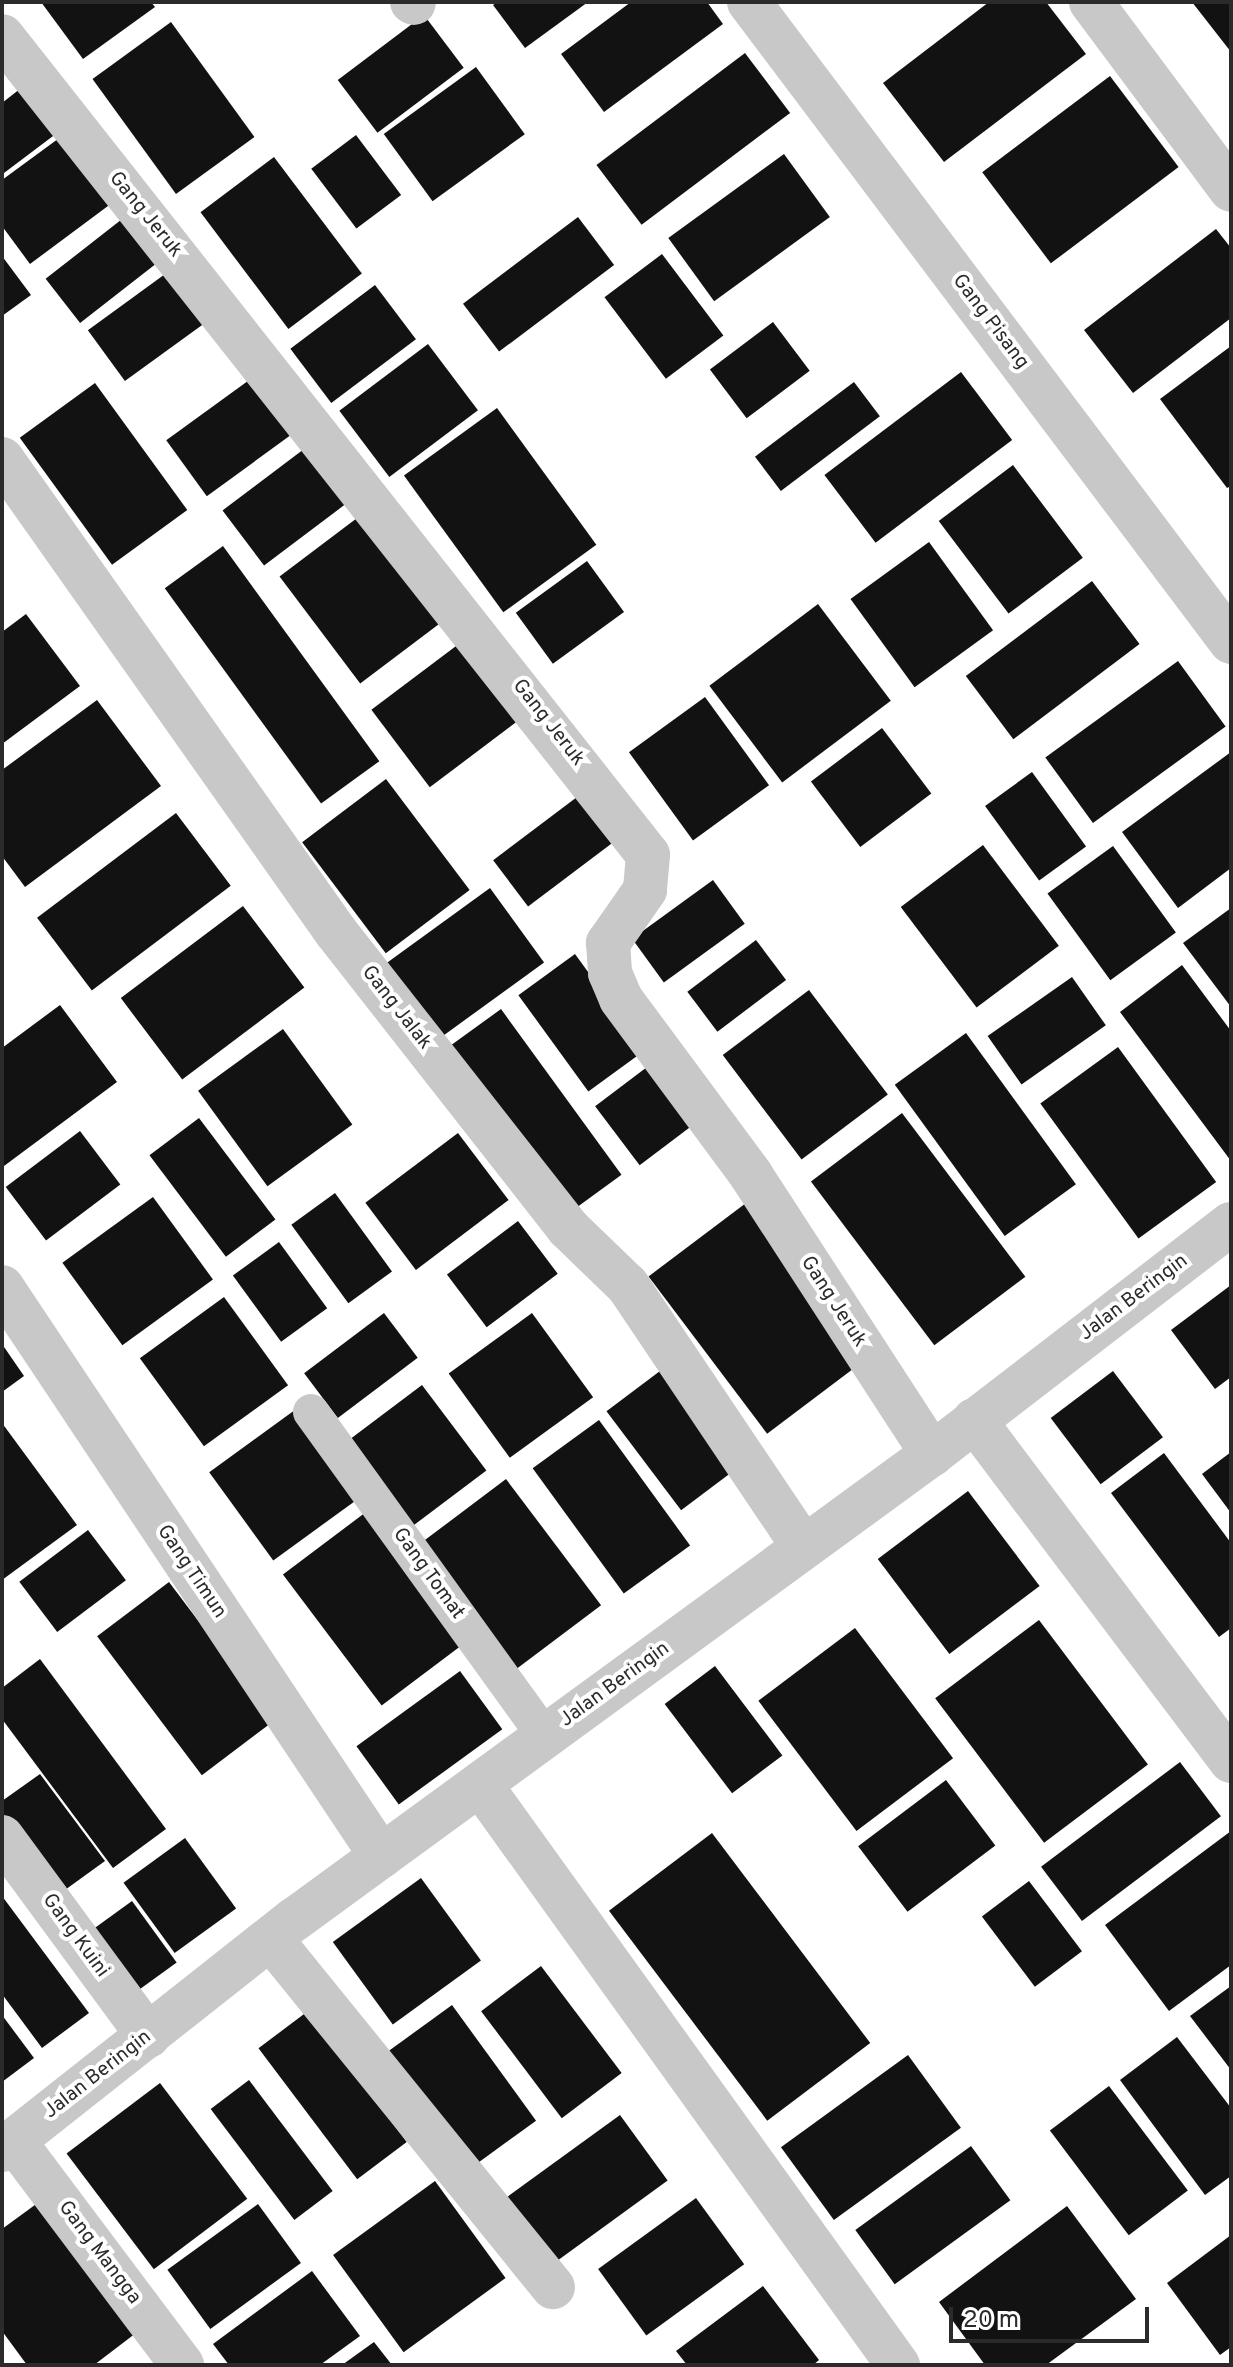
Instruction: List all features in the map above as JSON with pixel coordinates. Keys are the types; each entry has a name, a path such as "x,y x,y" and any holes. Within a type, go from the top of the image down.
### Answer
{"street":[{"name":"Gang Pisang","path":"749,2 1231,642"},
{"path":"1091,2 1231,190"},
{"name":"Gang Jeruk","path":"2,36 648,855 645,890 608,943 610,973 621,999 751,1175 932,1454"},
{"name":"Gang Jalak","path":"2,459 336,932 568,1228 628,1286 803,1546"},
{"name":"Jalan Beringin","path":"8,2146 381,1856 932,1454 1231,1224"},
{"name":"Gang Timun","path":"2,1287 381,1856"},
{"path":"974,1420 1231,1761"},
{"path":"480,1784 898,2365"},
{"name":"Gang Kuini","path":"2,1837 148,2036"},
{"path":"271,1939 553,2287"},
{"name":"Gang Mangga","path":"8,2146 182,2365"}],"lane":[{"name":"Gang Tomat","path":"311,1412 545,1737"}],"building":[{"path":"41,2 151,2 155,7 83,59"},
{"path":"498,2 588,2 525,48 493,5"},
{"path":"631,2 707,2 723,24 604,112 561,54"},
{"path":"989,2 1046,2 1086,54 944,162 883,83"},
{"path":"1192,2 1231,2 1231,52"},
{"path":"424,15 464,68 377,133 338,80"},
{"path":"171,22 254,137 176,194 93,79"},
{"path":"745,53 790,113 642,225 596,165"},
{"path":"476,67 525,134 433,201 384,134"},
{"path":"1110,76 1179,167 1051,263 982,172"},
{"path":"30,81 65,127 4,173 2,103"},
{"path":"356,135 401,195 356,229 311,169"},
{"path":"62,136 112,203 30,264 2,226 2,180"},
{"path":"784,154 830,217 714,301 668,238"},
{"path":"274,157 362,274 288,329 201,212"},
{"path":"126,216 160,260 80,323 46,279"},
{"path":"578,217 614,265 499,352 463,304"},
{"path":"1216,229 1231,248 1231,318 1133,393 1084,330"},
{"path":"662,254 723,335 666,379 604,297"},
{"path":"2,256 31,295 2,316"},
{"path":"172,269 209,320 125,381 88,330"},
{"path":"375,285 416,339 331,403 290,349"},
{"path":"773,322 810,371 747,418 710,370"},
{"path":"428,344 478,410 389,477 339,411"},
{"path":"1231,346 1231,486 1227,488 1160,399"},
{"path":"961,372 1012,440 876,543 824,475"},
{"path":"252,378 293,434 207,496 166,440"},
{"path":"854,382 880,416 781,491 755,457"},
{"path":"95,383 187,510 112,565 20,438"},
{"path":"497,408 596,545 503,612 404,476"},
{"path":"308,446 350,501 264,566 223,510"},
{"path":"1013,465 1083,558 1009,614 939,521"},
{"path":"369,509 450,616 360,683 280,576"},
{"path":"929,542 993,630 915,687 851,599"},
{"path":"223,546 379,761 321,804 165,588"},
{"path":"587,561 624,612 553,664 516,613"},
{"path":"1092,581 1140,644 1013,739 966,676"},
{"path":"818,604 891,701 782,782 709,686"},
{"path":"26,614 80,686 2,744 2,632"},
{"path":"472,634 530,711 430,787 371,710"},
{"path":"1178,661 1226,727 1093,823 1045,757"},
{"path":"705,697 769,785 693,840 629,752"},
{"path":"97,700 161,786 25,887 2,856 2,770"},
{"path":"882,728 931,793 860,847 811,782"},
{"path":"1231,752 1231,868 1178,908 1122,832"},
{"path":"1032,772 1086,846 1039,881 985,806"},
{"path":"386,779 470,890 386,953 302,842"},
{"path":"585,791 620,837 528,907 493,860"},
{"path":"176,813 231,886 92,990 37,918"},
{"path":"983,845 1059,946 977,1008 901,907"},
{"path":"1113,846 1176,933 1110,980 1047,894"},
{"path":"713,880 745,924 664,982 632,939"},
{"path":"490,888 544,962 440,1038 386,964"},
{"path":"243,906 304,987 182,1080 121,998"},
{"path":"1231,908 1231,1007 1183,943"},
{"path":"756,940 786,980 717,1032 687,992"},
{"path":"575,954 645,1050 588,1091 518,995"},
{"path":"1182,965 1231,1031 1231,1161 1120,1012"},
{"path":"1072,977 1106,1025 1021,1084 988,1036"},
{"path":"809,990 888,1095 802,1160 723,1055"},
{"path":"60,1005 117,1082 4,1166 2,1048"},
{"path":"501,1009 621,1175 570,1212 449,1047"},
{"path":"283,1029 352,1124 267,1186 198,1091"},
{"path":"966,1033 1076,1184 1005,1236 895,1085"},
{"path":"1118,1047 1216,1182 1138,1239 1040,1103"},
{"path":"655,1061 700,1120 640,1165 595,1106"},
{"path":"902,1113 1025,1277 934,1345 811,1182"},
{"path":"199,1118 275,1219 226,1257 149,1155"},
{"path":"80,1131 120,1185 46,1240 6,1187"},
{"path":"458,1133 509,1200 416,1270 365,1203"},
{"path":"335,1193 392,1271 348,1303 291,1225"},
{"path":"153,1197 213,1280 122,1345 62,1263"},
{"path":"746,1203 865,1360 767,1434 649,1276"},
{"path":"518,1221 558,1274 487,1327 447,1275"},
{"path":"279,1242 327,1308 281,1342 233,1276"},
{"path":"1231,1285 1231,1377 1215,1389 1171,1330"},
{"path":"224,1297 288,1385 204,1446 140,1358"},
{"path":"384,1313 418,1358 338,1418 304,1373"},
{"path":"532,1313 593,1397 510,1458 449,1374"},
{"path":"2,1344 24,1376 2,1392"},
{"path":"660,1371 735,1470 681,1510 606,1411"},
{"path":"1113,1371 1163,1437 1101,1484 1051,1418"},
{"path":"422,1385 486,1470 411,1527 347,1442"},
{"path":"299,1407 363,1495 273,1560 209,1472"},
{"path":"599,1420 690,1545 624,1594 533,1468"},
{"path":"2,1423 77,1525 2,1580"},
{"path":"1231,1452 1231,1513 1202,1474"},
{"path":"1164,1453 1231,1543 1231,1628 1219,1637 1111,1493"},
{"path":"506,1479 601,1605 514,1671 419,1545"},
{"path":"968,1491 1040,1586 949,1654 878,1559"},
{"path":"366,1512 465,1643 382,1706 283,1575"},
{"path":"88,1530 126,1580 57,1632 19,1582"},
{"path":"169,1582 274,1721 202,1775 97,1636"},
{"path":"1039,1620 1148,1765 1044,1843 935,1698"},
{"path":"855,1628 953,1758 856,1831 758,1701"},
{"path":"40,1659 166,1829 113,1868 2,1719 2,1688"},
{"path":"715,1666 782,1755 732,1793 665,1704"},
{"path":"460,1671 502,1729 399,1804 356,1746"},
{"path":"1180,1762 1221,1816 1082,1921 1041,1867"},
{"path":"40,1774 105,1861 58,1895 2,1820 2,1801"},
{"path":"946,1780 995,1845 907,1912 858,1846"},
{"path":"1231,1831 1231,1965 1169,2011 1105,1925"},
{"path":"712,1833 870,2043 767,2121 609,1911"},
{"path":"185,1838 236,1908 175,1953 124,1883"},
{"path":"421,1878 481,1961 393,2025 333,1942"},
{"path":"1029,1881 1082,1951 1035,1987 982,1917"},
{"path":"2,1896 89,2013 42,2048 2,1994"},
{"path":"132,1901 177,1962 125,2000 80,1939"},
{"path":"541,1966 622,2073 562,2118 481,2011"},
{"path":"1231,1986 1231,2070 1190,2016"},
{"path":"452,2005 536,2121 464,2173 380,2057"},
{"path":"308,2011 407,2142 357,2179 258,2048"},
{"path":"2,2015 34,2058 2,2082"},
{"path":"1177,2037 1231,2108 1231,2176 1205,2195 1120,2080"},
{"path":"908,2055 961,2128 834,2220 781,2147"},
{"path":"249,2080 333,2191 294,2220 211,2109"},
{"path":"160,2083 247,2199 154,2269 67,2153"},
{"path":"1109,2086 1188,2191 1129,2235 1050,2131"},
{"path":"620,2115 668,2181 546,2269 499,2203"},
{"path":"971,2146 1010,2200 895,2284 855,2230"},
{"path":"435,2181 506,2278 404,2352 333,2255"},
{"path":"696,2198 744,2264 646,2335 598,2269"},
{"path":"39,2202 136,2333 94,2365 27,2365 2,2331 2,2229"},
{"path":"258,2204 301,2263 210,2329 167,2270"},
{"path":"1067,2206 1136,2299 1046,2365 985,2365 939,2302"},
{"path":"1231,2235 1231,2347 1220,2355 1167,2283"},
{"path":"312,2271 360,2336 320,2365 229,2365 213,2344"},
{"path":"763,2286 819,2360 813,2365 687,2365 676,2351"},
{"path":"374,2342 392,2365 342,2365"}]}
